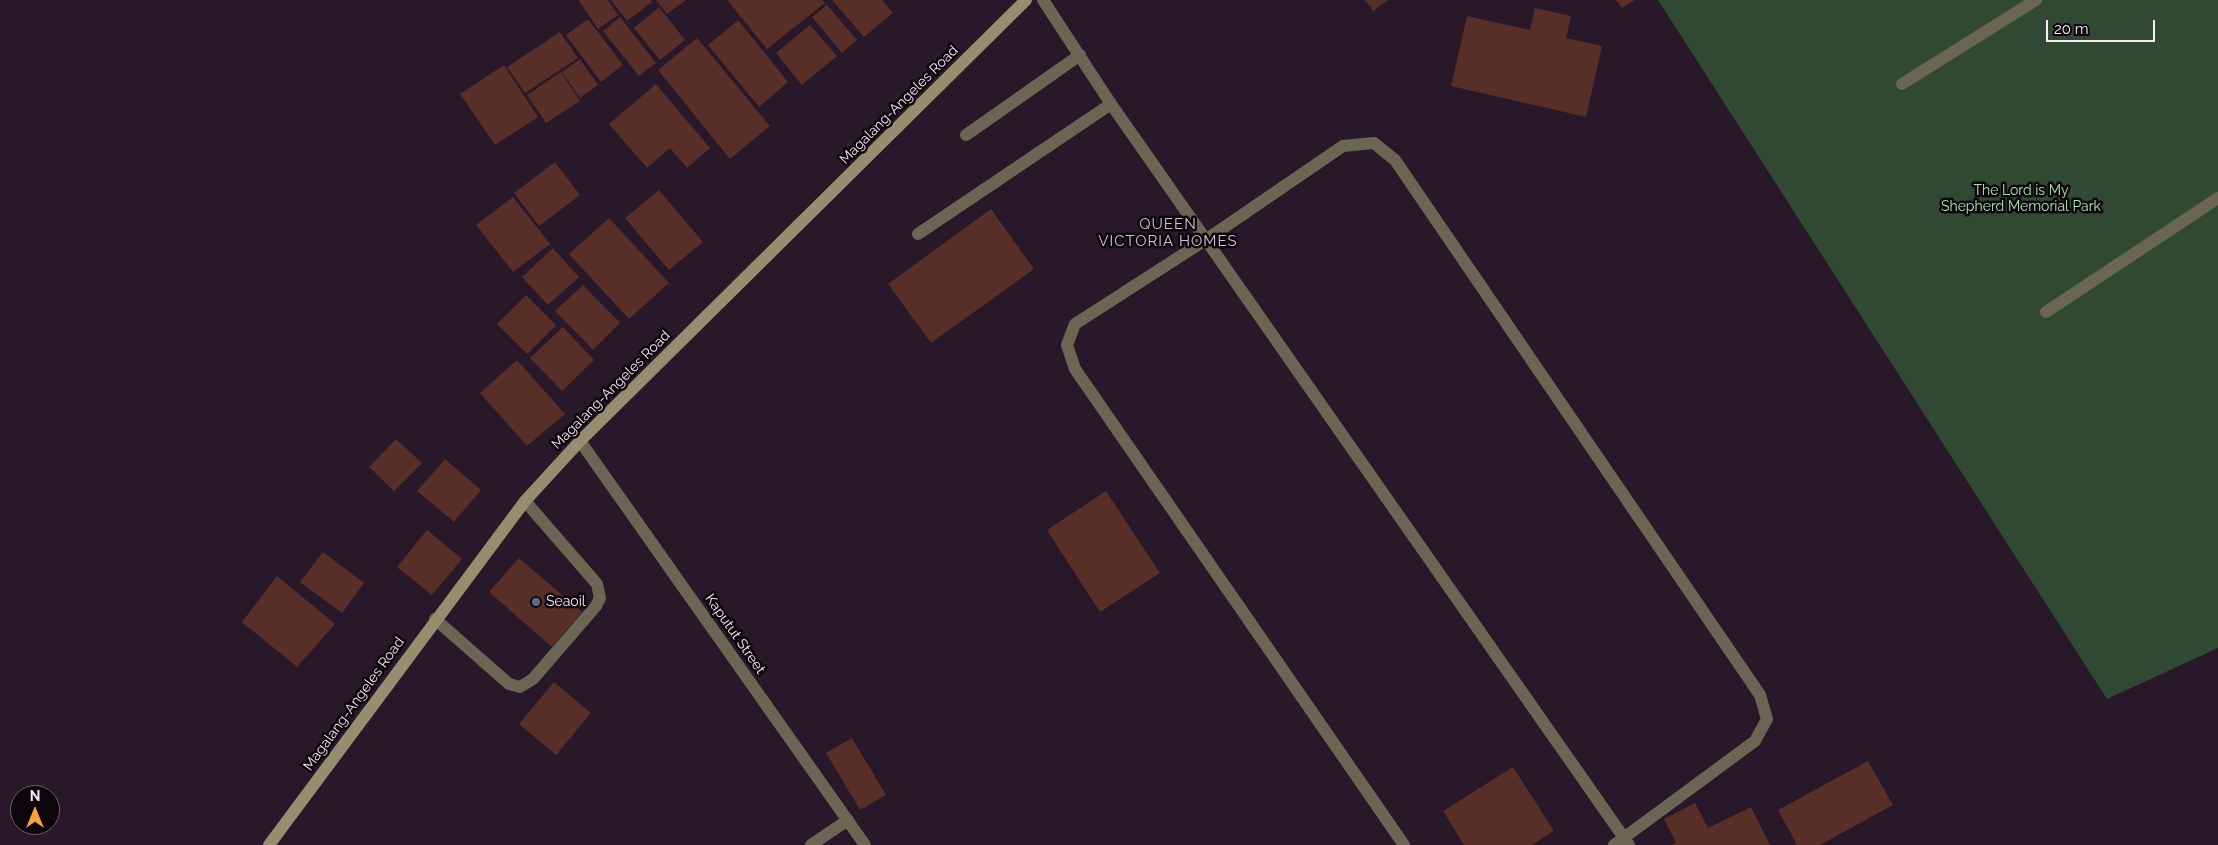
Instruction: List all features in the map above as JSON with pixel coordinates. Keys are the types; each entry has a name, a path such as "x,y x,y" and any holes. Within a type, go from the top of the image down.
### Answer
{"main road":[{"name":"Magalang-Angeles Road","path":"269,845 524,501 580,441 1026,0"}],"street":[{"path":"1043,0 1111,104 1207,239 1623,843 1755,741 1767,719 1760,695 1395,160 1374,143 1343,146 1207,239 1075,324 1067,345 1075,369 1404,845"},
{"path":"1902,84 2036,0"},
{"path":"966,135 1080,54"},
{"path":"918,234 1111,104"},
{"path":"2046,312 2218,198"},
{"name":"Kaputut Street","path":"580,441 865,845"},
{"path":"435,619 509,684 520,687 533,679 596,606 600,598 597,584 524,501"},
{"path":"811,845 848,820"}],"green space":[{"name":"The Lord is My Shepherd Memorial Park","path":"1658,0 2218,0 2218,648 2107,699"}],"building":[{"path":"580,0 608,0 618,15 598,29"},
{"path":"611,0 651,0 652,2 627,21"},
{"path":"656,0 686,0 667,14"},
{"path":"727,0 822,0 825,3 767,49"},
{"path":"832,0 882,0 893,13 864,37"},
{"path":"1365,0 1388,0 1373,11"},
{"path":"1616,0 1635,0 1622,8"},
{"path":"827,5 857,40 842,53 812,17"},
{"path":"659,7 685,40 660,60 634,28"},
{"path":"1535,8 1571,16 1566,38 1602,46 1586,117 1451,86 1467,16 1530,30"},
{"path":"620,17 656,63 639,76 603,31"},
{"path":"588,19 623,65 601,82 566,35"},
{"path":"738,20 788,82 759,107 708,45"},
{"path":"810,25 837,56 802,85 776,53"},
{"path":"560,32 578,58 525,93 507,67"},
{"path":"697,38 770,126 730,159 658,70"},
{"path":"580,59 598,85 580,98 562,72"},
{"path":"504,65 538,117 495,145 460,94"},
{"path":"561,72 580,101 546,123 527,95"},
{"path":"656,84 710,148 687,168 670,148 647,168 609,124"},
{"path":"555,162 580,195 539,226 514,193"},
{"path":"659,190 703,242 669,270 625,218"},
{"path":"513,197 550,244 513,272 476,225"},
{"path":"991,209 1034,269 931,343 888,284"},
{"path":"609,218 669,283 629,319 569,254"},
{"path":"553,248 579,277 548,305 522,277"},
{"path":"583,285 620,323 593,350 555,311"},
{"path":"526,295 556,325 527,354 497,324"},
{"path":"563,327 594,360 562,391 530,358"},
{"path":"517,360 565,414 527,446 480,393"},
{"path":"396,439 422,463 394,491 369,467"},
{"path":"445,459 481,490 454,522 417,491"},
{"path":"1106,491 1160,573 1100,612 1047,530"},
{"path":"427,530 462,559 432,595 397,567"},
{"path":"323,552 364,583 342,613 300,582"},
{"name":"Seaoil","path":"519,558 582,612 552,647 489,592"},
{"path":"277,576 335,624 297,667 242,622"},
{"path":"554,682 591,713 556,755 519,724"},
{"path":"852,738 886,795 860,810 826,753"},
{"path":"1868,761 1893,805 1820,845 1797,845 1778,810"},
{"path":"1513,767 1554,831 1532,845 1464,845 1443,811"},
{"path":"1695,803 1708,828 1751,807 1770,845 1671,845 1676,843 1664,819"}],"place":[{"name":"Seaoil","path":"536,602"}],"district":[{"name":"QUEEN VICTORIA HOMES","path":"1168,232"}]}
